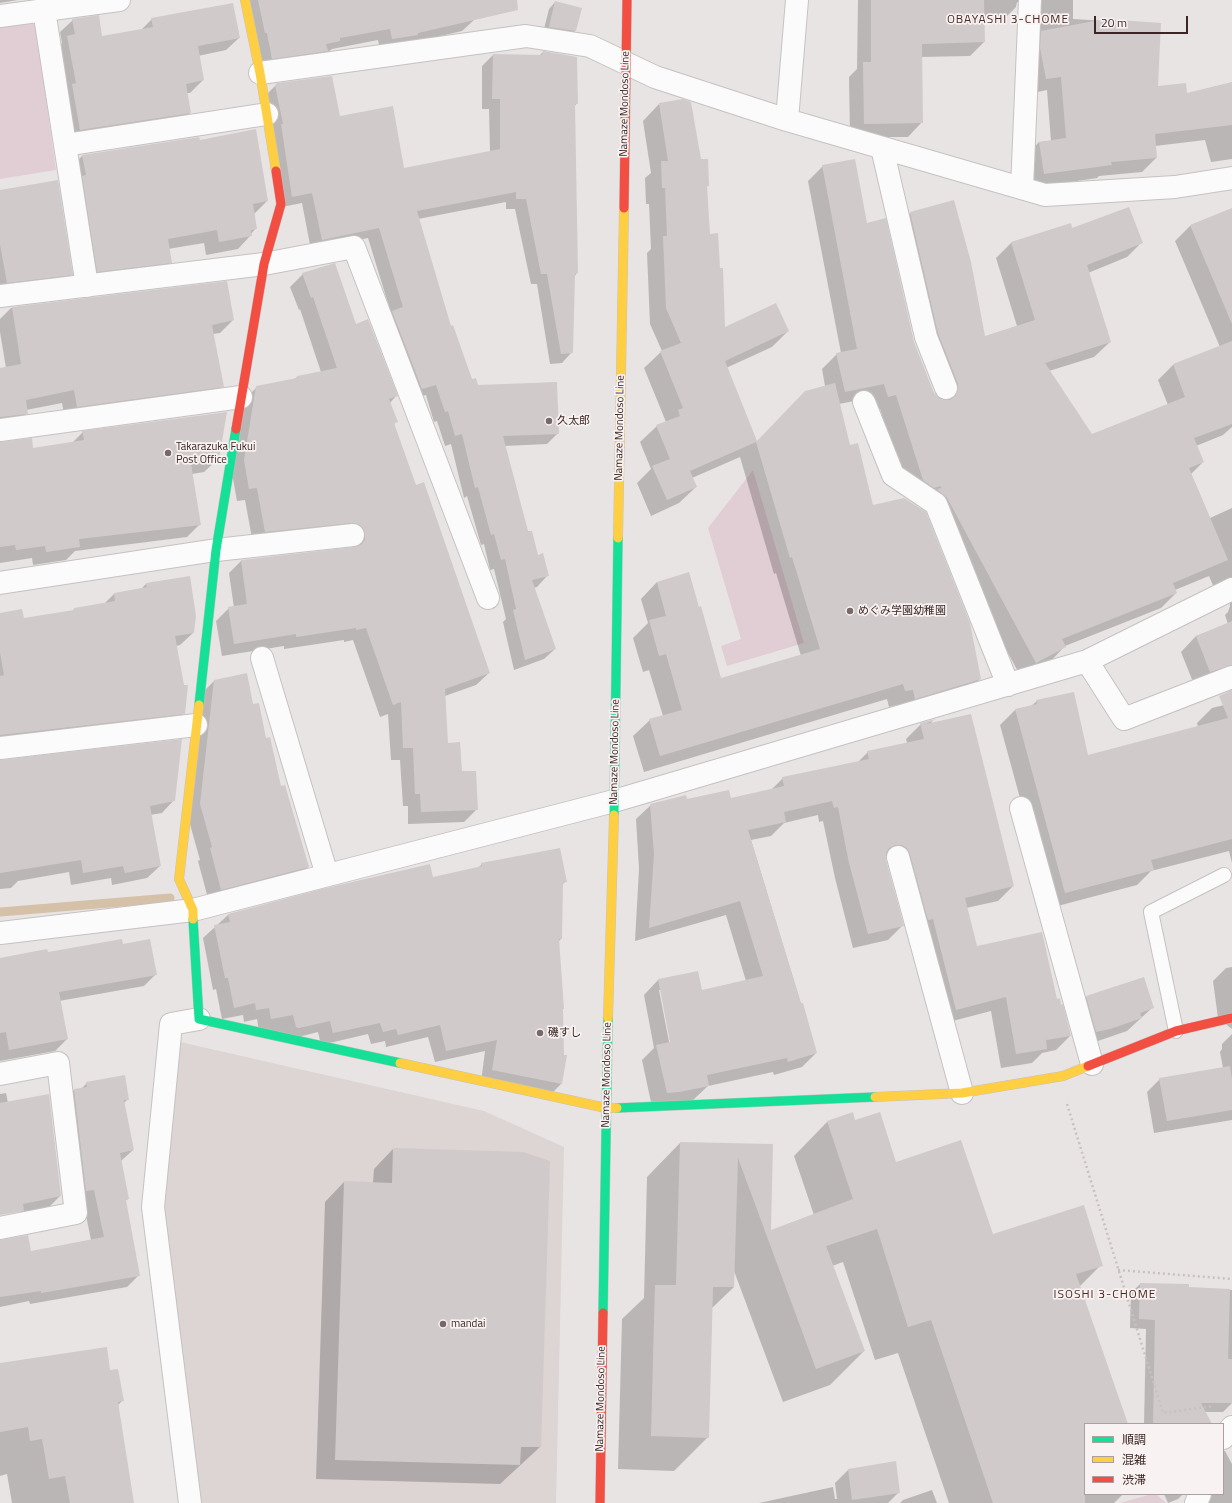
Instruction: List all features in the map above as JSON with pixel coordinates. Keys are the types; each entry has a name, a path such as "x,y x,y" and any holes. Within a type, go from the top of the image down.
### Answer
{"street":[{"path":"0,16 119,0"},
{"path":"199,1019 193,910 178,879 216,550 264,264 281,204 260,73 245,0"},
{"name":"Namaze Mondoso Line","path":"600,1503 606,1108 614,801 627,0"},
{"path":"787,120 797,0"},
{"path":"1022,188 1030,0"},
{"path":"44,10 87,286"},
{"path":"260,73 526,36 590,46 655,77 787,120 1045,195 1175,187 1232,178"},
{"path":"65,145 267,114"},
{"path":"882,148 926,337 946,388"},
{"path":"0,296 264,264 354,247 488,598"},
{"path":"0,430 241,397"},
{"path":"864,402 893,475 936,504 1008,685"},
{"path":"0,583 216,550 353,535"},
{"path":"0,933 193,910 614,801 1087,661 1232,589"},
{"path":"262,658 328,875"},
{"path":"1087,661 1124,719 1232,677"},
{"path":"0,748 196,725"},
{"path":"1021,808 1092,1064"},
{"path":"898,857 962,1093"},
{"path":"190,1503 153,1207 172,1024 199,1019 606,1108 962,1093 1058,1077 1176,1031 1232,1018"},
{"path":"0,1074 58,1063 76,1214 0,1228"},
{"path":"1224,1437 1232,1426"}],"lane":[{"path":"1176,1031 1151,912 1224,875"}],"path":[{"path":"1058,1077 1162,1412 1217,1406"},
{"path":"1118,1270 1232,1279"}],"shaded area":[{"path":"35,21 56,170 0,179 0,27"},
{"path":"753,470 804,643 727,666 721,646 741,639 708,528"},
{"path":"180,1042 484,1111 564,1147 556,1503 202,1503 163,1212"},
{"path":"1148,1495 1157,1495 1166,1503 1120,1503"}],"building":[{"path":"258,0 517,0 518,10 418,33 418,35 392,39 390,29 340,38 340,41 326,44 328,51 272,59"},
{"path":"871,0 984,0 985,42 922,44 923,123 864,124 863,62 871,62"},
{"path":"555,1 582,8 576,31 549,27"},
{"path":"233,3 240,38 198,46 204,80 186,84 191,113 80,130 72,84 76,83 67,36 75,34 72,19 99,15 102,36 153,27 151,18"},
{"path":"1105,19 1161,23 1158,86 1186,83 1187,93 1232,82 1232,125 1155,134 1157,158 1111,162 1112,165 1044,174 1039,142 1066,138 1061,77 1046,79 1040,48 1041,31"},
{"path":"543,51 577,57 578,104 575,104 578,273 575,274 573,353 561,354 547,274 541,274 526,199 516,199 516,192 417,211 451,326 453,325 472,379 476,378 478,385 557,382 559,434 503,436 528,531 532,531 538,555 543,553 549,576 532,580 556,649 525,660 513,610 516,609 505,559 501,560 494,534 491,535 478,487 475,488 462,434 455,436 448,411 445,412 436,385 422,389 392,311 403,307 379,228 322,240 312,193 292,197 281,124 283,124 275,85 277,83 332,76 340,116 393,106 404,168 500,149 500,99 492,99 493,54 542,55"},
{"path":"683,99 691,102 701,159 708,159 709,186 707,186 710,234 718,233 720,268 723,268 725,327 776,303 789,331 725,361 757,441 805,391 835,383 850,445 858,443 873,505 904,498 926,512 970,623 981,679 915,699 913,690 905,691 903,684 660,756 649,719 682,710 666,654 659,656 649,620 666,616 657,582 689,572 699,607 701,606 721,678 820,649 792,557 790,558 756,442 690,471 697,487 667,500 652,466 670,459 656,425 680,416 678,410 683,408 660,351 681,343 666,308 663,236 667,236 665,188 662,188 661,161 668,161 659,103"},
{"path":"256,129 268,201 253,204 257,229 251,230 252,236 219,242 217,230 168,239 172,263 97,272 82,176 86,175 82,155 199,137 200,140"},
{"path":"855,159 867,223 886,218 914,342 934,393 944,400 950,400 955,396 958,390 958,384 938,333 910,212 954,200 971,262 985,336 1035,320 1011,242 1071,223 1072,228 1129,207 1143,243 1087,265 1111,342 1045,363 1092,434 1185,397 1173,364 1232,341 1232,424 1194,438 1204,462 1189,468 1228,560 1173,583 1177,593 1062,639 1066,647 1036,663 946,496 937,489 942,488 940,486 934,488 923,480 896,395 888,397 884,384 845,392 836,353 857,349 822,165"},
{"path":"58,180 73,275 7,283 0,244 0,190"},
{"path":"1232,208 1232,324 1190,225"},
{"path":"335,263 356,324 368,319 398,396 389,399 398,422 394,423 416,485 424,482 490,673 445,689 448,743 460,742 462,771 476,771 478,810 421,812 420,794 415,794 413,748 403,748 401,702 393,705 366,628 356,630 356,628 296,637 296,634 234,644 228,607 247,604 241,560 354,547 361,545 365,540 363,528 358,524 352,523 265,532 257,488 249,489 244,460 256,386 337,368 313,297 311,298 302,273"},
{"path":"227,281 234,320 212,325 224,387 77,407 74,390 26,400 28,414 0,417 0,368 21,364 12,307"},
{"path":"227,412 219,459 191,464 201,525 79,539 80,547 46,552 45,546 16,550 15,545 0,547 0,442 32,438 33,448 84,440 82,431"},
{"path":"190,576 196,616 194,633 175,636 184,685 188,685 185,714 0,735 0,676 4,675 0,652 0,613 22,609 24,618 74,610 74,608 115,601 114,593 147,587 146,583"},
{"path":"1232,621 1232,665 1210,672 1196,636"},
{"path":"247,673 253,704 259,703 266,738 270,737 281,786 285,785 309,867 221,890 210,848 212,847 200,804 214,680"},
{"path":"1232,690 1232,839 1151,860 1154,870 1065,893 1015,709 1037,704 1036,700 1074,692 1088,755 1228,718 1219,696"},
{"path":"971,714 1014,886 965,898 977,946 1042,932 1057,999 1060,998 1061,1005 1063,1004 1071,1036 1046,1040 1047,1049 1016,1054 1006,997 956,1010 933,919 928,920 910,854 907,848 902,845 895,845 889,848 886,853 886,860 904,926 868,934 849,863 838,807 834,808 832,801 784,812 786,822 748,830 801,1003 803,1003 817,1053 788,1062 787,1058 707,1075 709,1086 667,1093 656,1045 670,1042 658,979 698,971 702,990 763,976 740,901 649,928 654,854 650,804 686,795 687,799 729,790 731,798 784,786 782,777 869,759 867,751 924,739 920,723 936,719 926,724"},
{"path":"182,739 175,801 150,806 161,866 125,873 123,866 83,873 81,860 0,873 0,760"},
{"path":"560,848 567,882 563,883 562,939 559,939 564,1009 564,1055 567,1055 562,1084 492,1070 497,1040 446,1051 440,1025 398,1035 396,1029 383,1032 380,1023 333,1033 330,1021 299,1028 296,1027 293,1015 271,1019 269,1008 256,1010 255,1003 234,1008 228,978 225,978 214,925 230,922 228,914 322,889 430,864 433,877 482,866 481,863"},
{"path":"122,939 123,944 150,939 157,975 59,992 68,1039 9,1050 6,1032 0,1033 0,958 47,949 48,952"},
{"path":"1144,977 1154,1008 1140,1013 1142,1018 1110,1029 1096,1032 1086,996"},
{"path":"1230,1066 1232,1080 1232,1110 1167,1121 1159,1078"},
{"path":"125,1075 129,1100 124,1100 134,1150 120,1153 129,1199 126,1200 140,1276 41,1293 41,1291 0,1297 0,1240 28,1235 31,1251 104,1237 94,1190 86,1191 74,1089 87,1087 86,1082"},
{"path":"49,1094 61,1196 23,1204 24,1211 0,1215 0,1103"},
{"path":"853,1112 855,1120 880,1112 896,1162 961,1140 993,1234 1084,1205 1103,1266 1076,1274 1128,1423 1084,1423 1085,1503 993,1503 931,1320 908,1327 877,1229 826,1246 865,1351 816,1369 738,1158 734,1287 713,1287 709,1438 651,1436 655,1285 676,1285 680,1142 773,1144 771,1230 853,1199 827,1121"},
{"path":"393,1148 523,1152 550,1161 541,1447 521,1447 520,1465 335,1460 344,1181 392,1183"},
{"path":"1140,1283 1189,1284 1189,1287 1230,1289 1228,1359 1232,1359 1232,1403 1201,1403 1211,1423 1153,1423 1155,1320 1139,1319"},
{"path":"107,1347 110,1370 118,1369 124,1401 118,1402 134,1503 70,1503 65,1476 49,1479 42,1439 30,1441 28,1427 0,1432 0,1363"},
{"path":"896,1461 900,1493 852,1500 848,1469"}],"waterway":[{"path":"0,912 170,898"}],"traffic: fast":[{"path":"199,705 216,550 236,429"},
{"path":"614,815 618,538"},
{"path":"193,919 199,1019 400,1063"},
{"path":"603,1313 608,1018"},
{"path":"617,1108 875,1097"}],"traffic: slow":[{"path":"245,0 260,73 276,171"},
{"path":"618,538 624,208"},
{"path":"193,919 193,910 179,879 199,705"},
{"path":"608,1018 614,815"},
{"path":"400,1063 606,1108 617,1108"},
{"path":"875,1097 962,1093 1063,1076 1088,1066"}],"traffic: jam":[{"path":"624,208 627,0"},
{"path":"236,429 264,264 281,204 276,171"},
{"path":"1088,1066 1176,1031 1232,1018"},
{"path":"600,1503 603,1313"}],"place":[{"name":"久太郎","path":"549,421"},
{"name":"Takarazuka Fukui Post Office","path":"168,453"},
{"name":"めぐみ学園幼稚園","path":"850,611"},
{"name":"磯すし","path":"540,1033"},
{"name":"mandai","path":"443,1324"}],"district":[{"name":"OBAYASHI 3-CHOME","path":"1008,20"},
{"name":"ISOSHI 3-CHOME","path":"1105,1295"}]}
